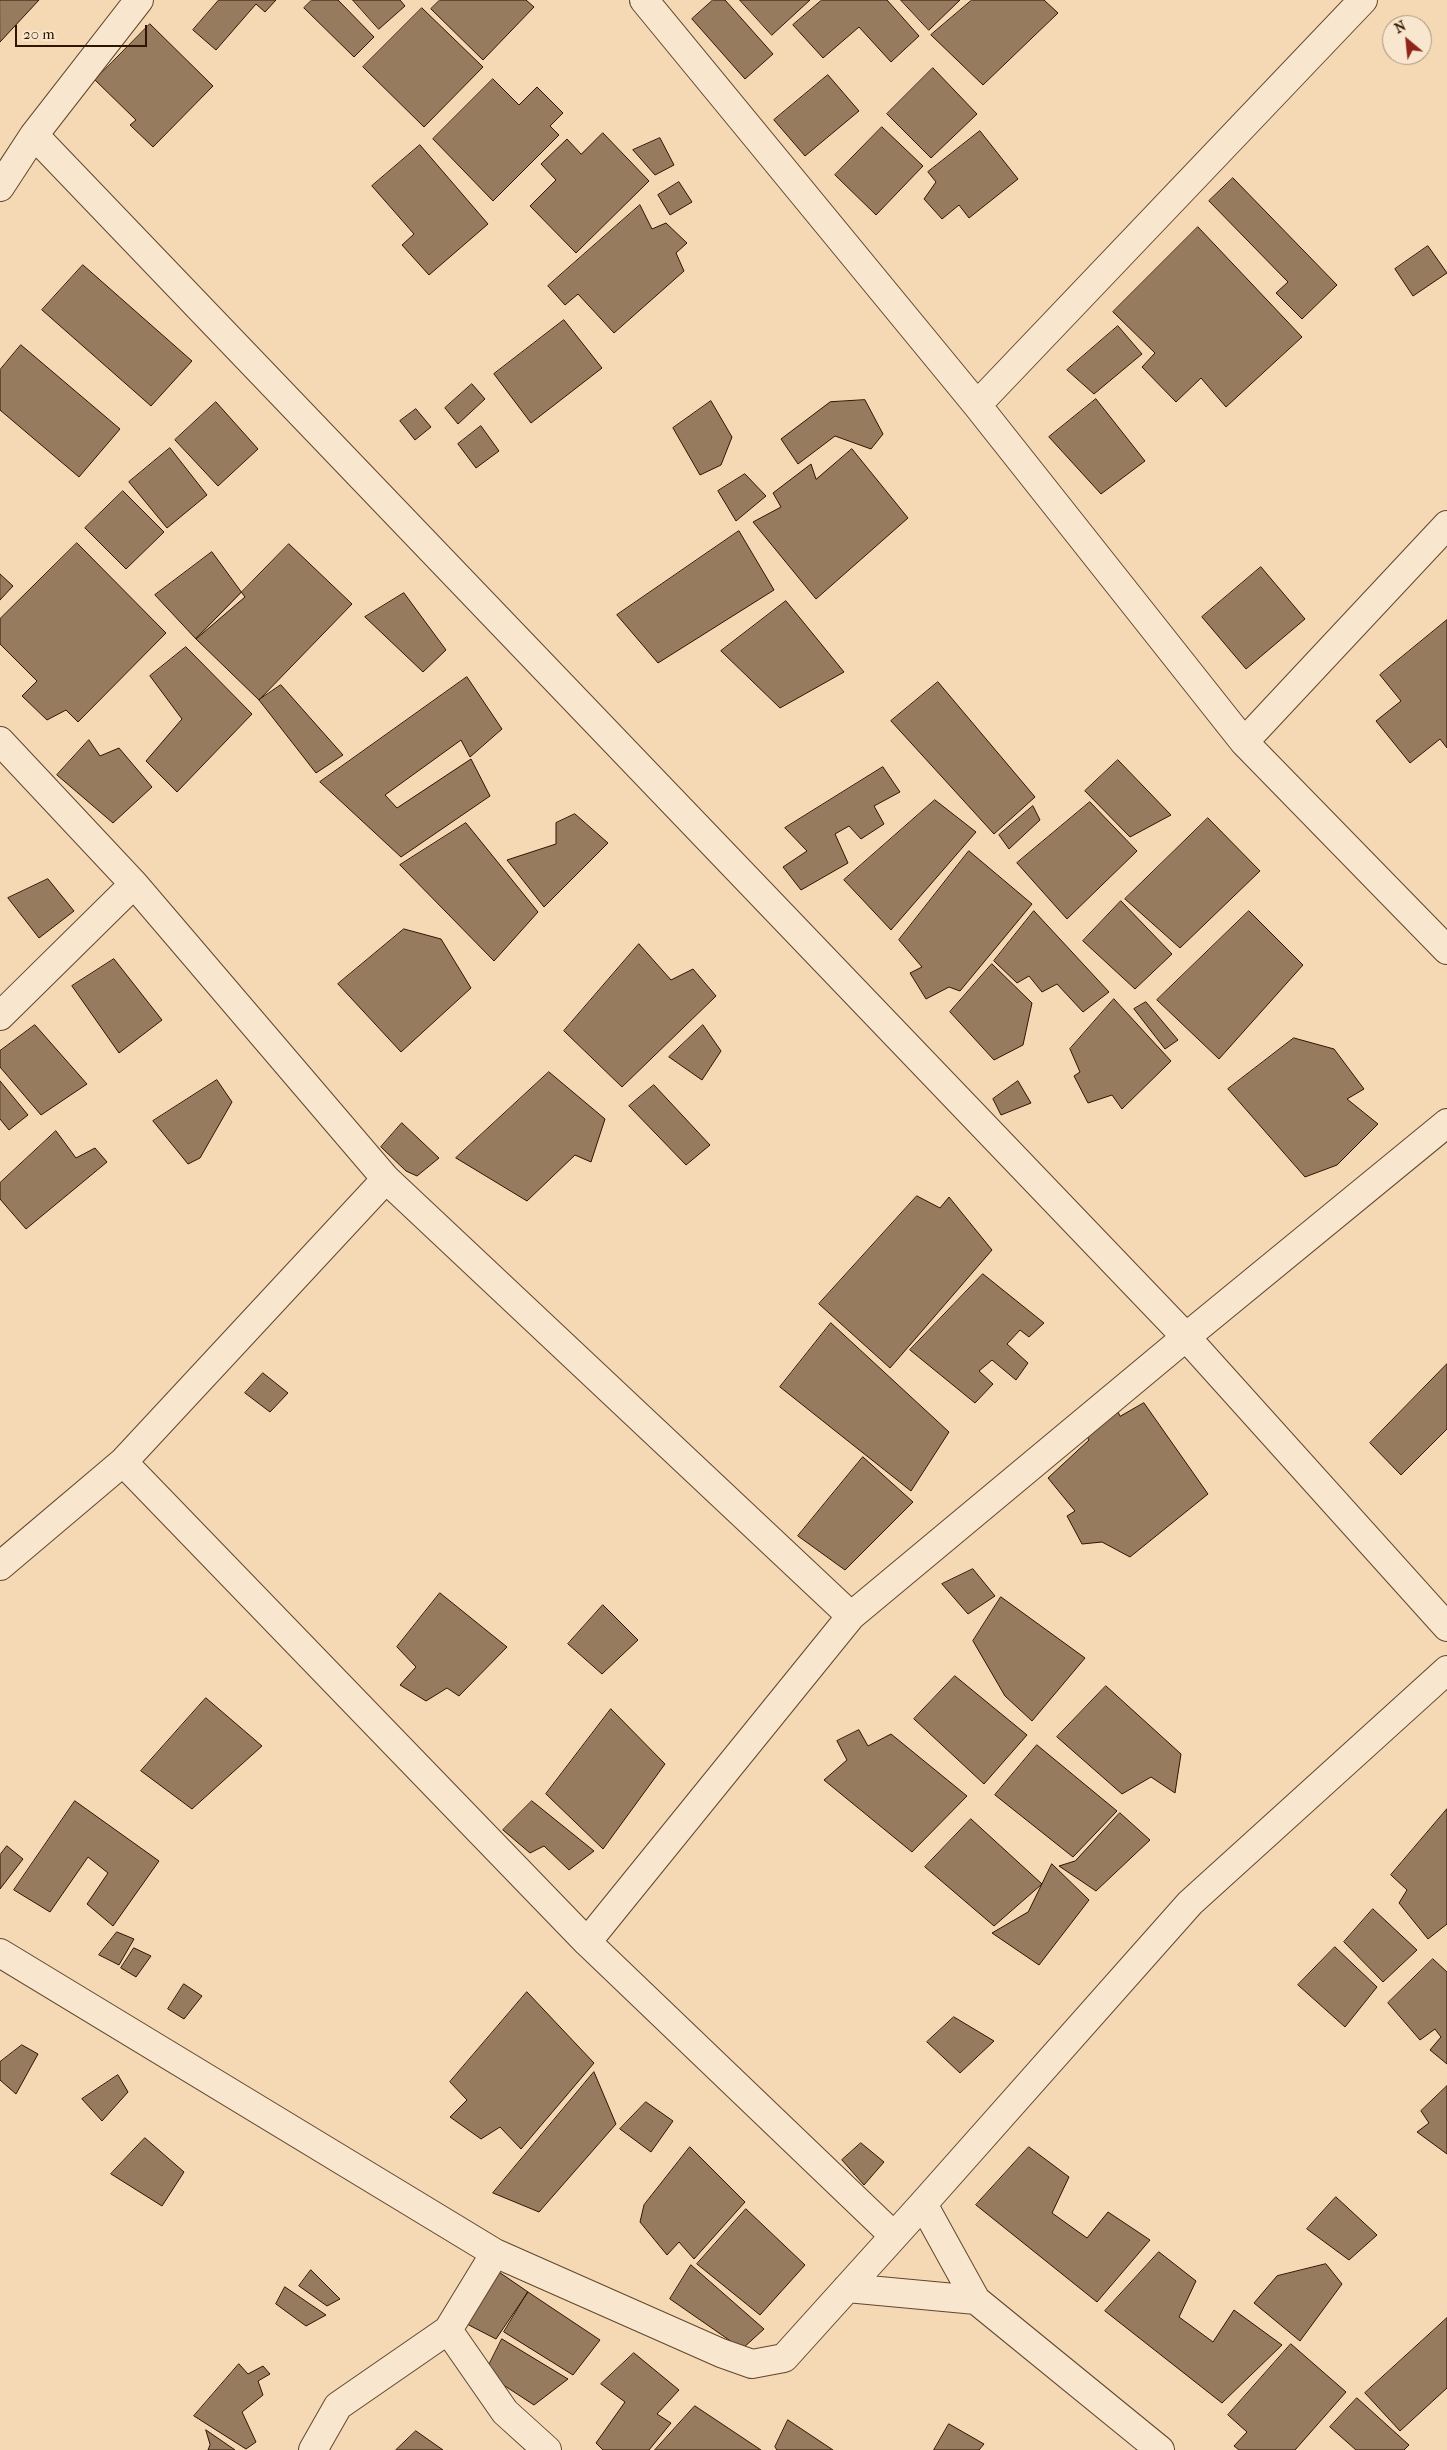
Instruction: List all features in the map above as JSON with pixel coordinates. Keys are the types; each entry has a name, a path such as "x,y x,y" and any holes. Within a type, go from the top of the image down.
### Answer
{"street":[{"path":"0,186 34,136 139,0"},
{"path":"977,405 1363,0"},
{"path":"646,1 977,405 1244,742 1447,950"},
{"path":"34,136 1186,1337 1447,1628"},
{"path":"1244,742 1447,525"},
{"path":"0,741 134,884 386,1179 851,1616"},
{"path":"0,1016 134,884"},
{"path":"587,1942 851,1616 1447,1123"},
{"path":"0,1566 123,1462 386,1179"},
{"path":"123,1462 587,1942 894,2236"},
{"path":"0,1953 495,2253 752,2364 784,2358 1190,1904 1447,1670"},
{"path":"923,2204 976,2300 1160,2450"},
{"path":"313,2450 338,2406 448,2330 495,2253"},
{"path":"847,2288 976,2300"},
{"path":"448,2330 505,2412 546,2450"}],"building":[{"path":"0,0 39,0 0,42"},
{"path":"219,0 276,0 265,12 256,4 216,50 193,30"},
{"path":"312,0 338,0 374,37 354,57 304,8"},
{"path":"353,0 400,0 405,6 379,29"},
{"path":"440,0 526,0 534,7 483,60 431,9"},
{"path":"713,0 725,0 773,54 745,79 692,19"},
{"path":"740,0 810,0 772,35"},
{"path":"822,0 887,0 919,36 891,62 859,27 823,58 793,25"},
{"path":"901,0 960,0 929,30"},
{"path":"972,0 1044,0 1058,13 983,85 931,35"},
{"path":"422,8 483,67 424,127 363,67"},
{"path":"150,24 213,86 153,147 130,125 136,120 95,80"},
{"path":"933,68 977,114 931,158 887,114"},
{"path":"828,75 859,111 805,156 774,120"},
{"path":"493,79 519,105 537,87 563,113 550,126 559,135 493,201 433,139"},
{"path":"882,127 923,166 876,215 835,175"},
{"path":"980,131 1018,179 969,218 959,205 942,219 924,199 936,182 928,172"},
{"path":"603,133 649,181 576,253 530,206 556,180 541,164 567,139 581,154"},
{"path":"660,138 674,165 655,175 633,150"},
{"path":"420,145 488,224 429,275 402,245 414,234 372,186"},
{"path":"1233,178 1337,285 1302,319 1276,293 1288,282 1209,201"},
{"path":"679,182 692,202 670,215 658,195"},
{"path":"640,205 652,229 666,223 687,243 676,253 684,271 614,333 578,294 565,305 548,286"},
{"path":"1198,227 1302,337 1226,407 1201,378 1176,402 1142,367 1155,353 1113,312"},
{"path":"1428,246 1447,273 1413,296 1395,269"},
{"path":"83,265 192,361 151,406 42,310"},
{"path":"564,320 602,368 531,423 494,374"},
{"path":"1118,326 1142,354 1094,394 1067,370"},
{"path":"21,345 120,429 79,477 0,410 0,370"},
{"path":"472,384 485,399 458,424 445,408"},
{"path":"1096,399 1145,461 1101,494 1049,437"},
{"path":"865,400 883,434 871,449 835,436 798,464 781,439 830,402"},
{"path":"711,401 732,437 721,465 700,475 673,428"},
{"path":"216,402 258,449 218,486 175,440"},
{"path":"416,409 431,427 415,440 400,421"},
{"path":"481,426 499,451 476,468 458,444"},
{"path":"170,448 207,495 167,528 129,482"},
{"path":"852,449 908,518 816,599 753,522 781,507 773,493 811,464 816,479"},
{"path":"745,474 766,496 736,521 718,491"},
{"path":"123,491 164,532 126,569 85,528"},
{"path":"739,531 774,590 658,663 617,615"},
{"path":"77,543 166,633 78,722 66,710 47,720 22,696 37,681 0,644 0,619"},
{"path":"289,544 352,604 259,700 196,639"},
{"path":"212,552 245,597 196,639 155,595"},
{"path":"1261,567 1305,619 1246,669 1202,617"},
{"path":"0,574 13,586 0,600"},
{"path":"404,593 446,650 423,672 365,617"},
{"path":"786,601 844,672 780,708 721,651"},
{"path":"1447,620 1447,748 1440,739 1410,763 1376,721 1401,701 1380,675"},
{"path":"186,647 252,714 177,792 146,761 182,719 150,676"},
{"path":"467,677 502,729 470,757 461,740 385,795 397,808 471,759 490,796 401,857 320,782"},
{"path":"938,682 1035,797 994,834 891,721"},
{"path":"281,685 343,755 316,773 259,700"},
{"path":"89,740 100,756 119,748 152,787 113,823 57,775"},
{"path":"1118,760 1171,815 1130,837 1085,791"},
{"path":"883,767 900,792 874,806 884,824 861,839 849,826 835,834 848,863 801,890 783,867 807,851 785,828"},
{"path":"935,800 976,832 891,930 844,880"},
{"path":"1090,802 1137,851 1067,919 1017,863"},
{"path":"1033,806 1040,820 1009,849 999,835"},
{"path":"575,814 608,843 544,907 507,860 556,844 556,823"},
{"path":"1208,818 1260,871 1180,948 1125,899"},
{"path":"466,823 538,912 494,961 400,865"},
{"path":"969,851 1032,904 960,991 949,987 926,999 910,973 922,967 899,940"},
{"path":"48,879 74,911 39,938 8,898"},
{"path":"1121,901 1172,954 1135,989 1083,941"},
{"path":"1034,911 1109,992 1083,1012 1057,984 1042,992 1029,976 1017,983 994,961"},
{"path":"1249,911 1303,965 1219,1059 1157,1000"},
{"path":"404,929 441,939 471,988 401,1052 338,984"},
{"path":"639,944 671,980 693,969 716,996 622,1087 564,1031"},
{"path":"114,959 162,1020 119,1053 72,986"},
{"path":"992,964 1032,1003 1023,1045 994,1060 950,1012"},
{"path":"1114,999 1171,1061 1122,1109 1112,1095 1088,1103 1074,1076 1080,1072 1070,1049"},
{"path":"1146,1002 1178,1040 1165,1049 1134,1009"},
{"path":"35,1025 87,1084 41,1115 0,1067 0,1051"},
{"path":"703,1025 721,1051 702,1080 669,1057"},
{"path":"1294,1038 1334,1049 1364,1089 1347,1099 1378,1124 1337,1165 1305,1177 1228,1089"},
{"path":"549,1072 605,1119 591,1162 575,1155 527,1201 456,1158"},
{"path":"217,1080 232,1102 200,1158 188,1164 153,1121"},
{"path":"0,1081 28,1115 9,1130 0,1119"},
{"path":"1018,1081 1031,1103 1001,1115 993,1099"},
{"path":"654,1085 710,1145 686,1165 629,1106"},
{"path":"402,1123 439,1158 417,1176 406,1171 381,1147"},
{"path":"56,1131 76,1158 95,1148 107,1162 26,1229 0,1199 0,1183"},
{"path":"917,1196 940,1208 949,1197 992,1250 890,1368 819,1304"},
{"path":"983,1274 1044,1323 1029,1337 1020,1330 1007,1344 1028,1363 1016,1380 992,1360 979,1371 993,1384 975,1403 910,1350"},
{"path":"831,1323 949,1432 911,1491 780,1387"},
{"path":"1447,1364 1447,1429 1401,1475 1370,1443"},
{"path":"263,1373 288,1393 270,1412 245,1393"},
{"path":"1144,1403 1208,1494 1130,1557 1102,1542 1082,1544 1067,1516 1075,1511 1048,1478 1089,1440 1083,1429 1114,1404 1120,1416"},
{"path":"863,1457 913,1502 845,1570 798,1536"},
{"path":"973,1569 995,1596 968,1614 942,1584"},
{"path":"440,1593 507,1647 459,1696 447,1688 426,1701 400,1685 416,1667 397,1647"},
{"path":"1001,1597 1085,1658 1032,1721 1005,1696 973,1641"},
{"path":"603,1605 638,1640 602,1674 568,1644"},
{"path":"955,1676 1027,1735 984,1784 914,1719"},
{"path":"1106,1686 1181,1754 1175,1793 1151,1777 1122,1794 1057,1737"},
{"path":"206,1698 262,1746 192,1809 141,1771"},
{"path":"611,1709 665,1764 603,1849 546,1794"},
{"path":"859,1730 868,1746 891,1734 967,1796 912,1852 824,1780 847,1760 837,1741"},
{"path":"1037,1745 1117,1811 1073,1857 995,1795"},
{"path":"75,1801 159,1861 113,1926 87,1904 108,1873 88,1857 50,1912 14,1890"},
{"path":"532,1801 594,1851 569,1870 544,1846 530,1853 503,1830"},
{"path":"1447,1809 1447,1924 1428,1939 1399,1903 1407,1890 1391,1875"},
{"path":"1120,1813 1150,1840 1096,1891 1059,1866 1075,1861"},
{"path":"971,1819 1042,1884 994,1926 925,1867"},
{"path":"7,1846 23,1859 0,1889 0,1855"},
{"path":"1052,1864 1089,1900 1039,1965 992,1933 1028,1912"},
{"path":"1373,1909 1417,1950 1383,1982 1344,1942"},
{"path":"117,1932 134,1939 119,1965 99,1955"},
{"path":"1335,1947 1377,1987 1345,2027 1298,1985"},
{"path":"134,1948 151,1956 136,1977 121,1968"},
{"path":"1433,1959 1447,1972 1447,2064 1430,2050 1441,2037 1435,2029 1420,2040 1388,2003"},
{"path":"184,1984 202,1996 184,2019 168,2009"},
{"path":"527,1992 594,2063 521,2149 500,2127 481,2139 450,2117 467,2100 450,2082"},
{"path":"954,2017 994,2041 960,2073 927,2042"},
{"path":"22,2045 38,2054 16,2094 0,2080 0,2062"},
{"path":"594,2072 616,2124 539,2212 493,2193"},
{"path":"118,2075 128,2092 102,2121 82,2099"},
{"path":"1447,2086 1447,2154 1417,2132 1429,2123 1421,2111"},
{"path":"646,2102 673,2121 651,2152 620,2129"},
{"path":"145,2138 184,2172 162,2206 111,2174"},
{"path":"861,2143 884,2162 864,2185 842,2160"},
{"path":"690,2147 745,2202 694,2259 679,2242 667,2255 640,2222 644,2205"},
{"path":"1029,2147 1069,2177 1052,2213 1087,2238 1108,2212 1150,2240 1097,2302 976,2205"},
{"path":"1336,2197 1377,2235 1349,2260 1307,2229"},
{"path":"746,2209 805,2265 760,2315 697,2264"},
{"path":"1159,2252 1196,2281 1179,2317 1213,2342 1234,2310 1282,2345 1222,2403 1105,2311"},
{"path":"1326,2264 1342,2284 1300,2341 1254,2303 1277,2276"},
{"path":"691,2265 764,2329 742,2349 670,2299"},
{"path":"311,2270 340,2299 327,2306 299,2286"},
{"path":"496,2270 528,2292 496,2339 463,2322"},
{"path":"285,2287 326,2315 306,2326 276,2304"},
{"path":"528,2292 600,2340 573,2375 504,2332"},
{"path":"1447,2318 1447,2388 1400,2431 1365,2393"},
{"path":"502,2339 568,2379 534,2405 485,2373"},
{"path":"1291,2344 1346,2392 1295,2450 1239,2450 1234,2446 1247,2432 1228,2415"},
{"path":"634,2353 679,2390 657,2414 671,2423 649,2450 603,2450 596,2443 625,2402 601,2384"},
{"path":"239,2364 248,2374 263,2366 270,2374 258,2381 263,2395 242,2412 256,2442 246,2449 194,2416"},
{"path":"1357,2398 1409,2445 1404,2450 1356,2450 1330,2427"},
{"path":"695,2406 761,2450 655,2450"},
{"path":"788,2420 833,2450 777,2450 775,2447"},
{"path":"949,2424 984,2444 979,2450 934,2450"},
{"path":"206,2430 235,2450 208,2450 210,2445"},
{"path":"416,2431 443,2450 396,2450"}]}
